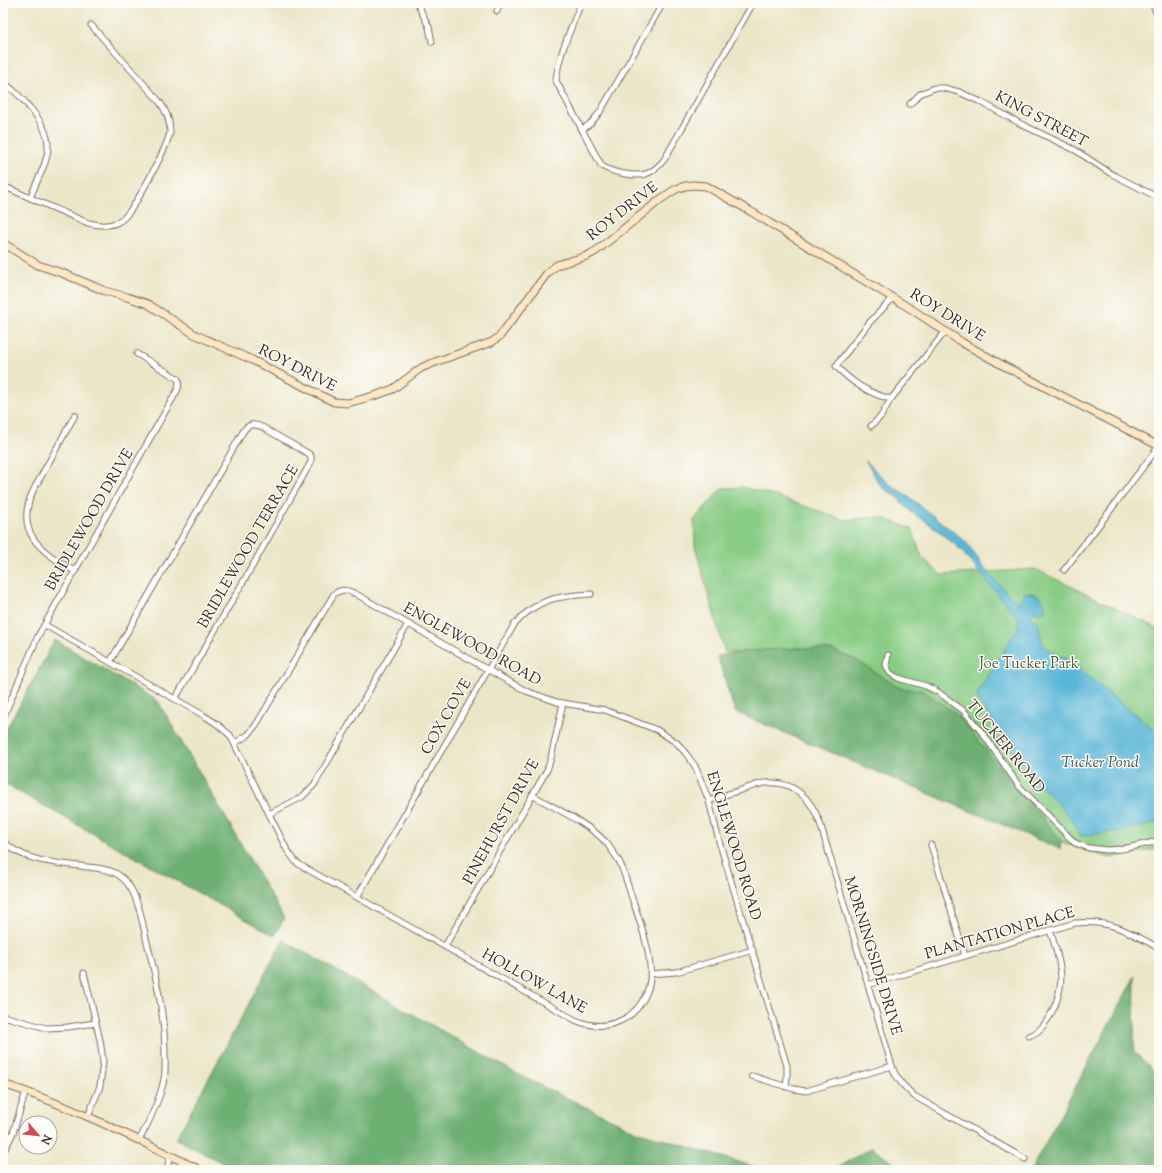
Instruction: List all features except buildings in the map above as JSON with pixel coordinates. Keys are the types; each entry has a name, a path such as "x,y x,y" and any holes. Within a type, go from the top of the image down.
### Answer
{"street":[{"path":"417,3 429,27 432,42"},
{"path":"497,11 500,3"},
{"path":"581,3 560,60 556,81 599,163 607,169 619,173 636,174 646,174 657,168 664,160 753,3"},
{"path":"582,130 591,123 600,112 663,3"},
{"path":"1154,3 1159,16"},
{"path":"3,186 88,223 107,226 122,220 130,211 148,180 170,133 166,113 163,107 91,25"},
{"path":"3,82 11,87 37,116 47,136 47,156 30,198"},
{"name":"KING STREET","path":"910,104 920,94 934,88 944,88 959,92 1075,150 1110,172 1159,198"},
{"name":"ROY DRIVE","path":"3,243 38,265 105,291 148,304 194,334 271,369 329,401 340,403 364,400 393,389 422,368 492,342 500,336 542,279 552,268 557,265 587,256 596,251 661,199 676,189 685,186 698,185 711,188 945,332 1004,366 1159,446"},
{"path":"891,399 863,388 846,376 836,366 869,323 892,298"},
{"path":"871,426 881,416 891,399 945,332"},
{"name":"BRIDLEWOOD DRIVE","path":"3,718 38,636 178,389 179,381 177,378 137,354"},
{"path":"75,415 30,497 27,510 27,526 32,539 40,548 55,560 75,571"},
{"name":"BRIDLEWOOD TERRACE","path":"110,662 244,430 251,424 257,424 309,454 311,456 311,462 176,699"},
{"path":"1064,570 1159,446"},
{"name":"ENGLEWOOD ROAD","path":"234,743 248,735 260,720 329,601 338,591 342,590 350,591 526,691 563,703 596,708 616,714 657,730 668,736 677,743 695,766 709,800 719,841 787,1066 786,1087"},
{"name":"COX COVE","path":"357,897 514,625 529,609 554,597 591,594"},
{"path":"269,814 302,797 314,785 408,624"},
{"name":"HOLLOW LANE","path":"45,625 176,699 226,730 234,743 287,850 296,862 575,1020 593,1025 611,1024 630,1016 639,1007 647,992 650,974 648,951 622,870 616,856 607,844 591,830 532,795"},
{"name":"TUCKER ROAD","path":"888,655 886,665 890,673 898,678 926,686 938,692 964,711 984,735 1019,786 1075,843 1089,848 1108,850 1122,849 1159,841"},
{"name":"PINEHURST DRIVE","path":"445,946 547,770 563,703"},
{"name":"MORNINGSIDE DRIVE","path":"709,800 724,794 766,783 788,786 810,801 820,822 895,1074 914,1096 1025,1159"},
{"path":"3,841 13,850 24,856 57,863 99,868 114,872 126,882 133,894 141,918 158,989 165,1043 165,1077 156,1104 138,1140"},
{"path":"931,845 965,956"},
{"name":"PLANTATION PLACE","path":"868,985 1075,923 1102,923 1121,928 1159,948"},
{"path":"1030,1036 1043,1027 1056,1005 1060,993 1061,969 1050,930"},
{"path":"650,974 676,972 753,950"},
{"path":"84,973 102,1053 100,1086 88,1117"},
{"path":"3,1016 46,1028 68,1028 95,1023"},
{"path":"752,1076 786,1087 800,1090 812,1090 892,1066"},
{"path":"3,1084 26,1091 88,1117 200,1170"},
{"path":"3,1153 13,1133 26,1091"},
{"path":"167,1170 170,1155"}],"green space":[{"name":"Joe Tucker Park","path":"743,487 775,496 845,520 880,517 912,529 922,557 941,575 1035,569 1159,629 1159,849 1109,858 1061,842 992,758 923,691 899,688 856,660 831,650 801,648 725,653 695,547 694,520 722,488"},
{"path":"55,640 158,701 284,918 275,936 3,783 3,735"},
{"path":"801,648 831,650 856,660 899,688 923,691 955,713 1061,841 1060,849 735,712 717,656 760,650"},
{"path":"283,940 521,1076 636,1131 766,1170 236,1170 176,1139"},
{"path":"1135,976 1134,1051 1159,1076 1159,1170 1031,1170"},
{"path":"872,1147 904,1170 834,1170"}],"water":[{"name":"Tucker Pond","path":"866,461 887,482 913,500 966,542 987,572 1018,604 1025,592 1040,597 1044,603 1045,611 1039,613 1033,611 1031,615 1032,620 1036,619 1038,622 1044,646 1051,652 1065,658 1147,724 1159,736 1159,822 1129,830 1081,836 1070,817 1026,769 979,703 977,694 1018,628 1018,618 959,548 926,521 911,512 895,495 881,487"}]}
